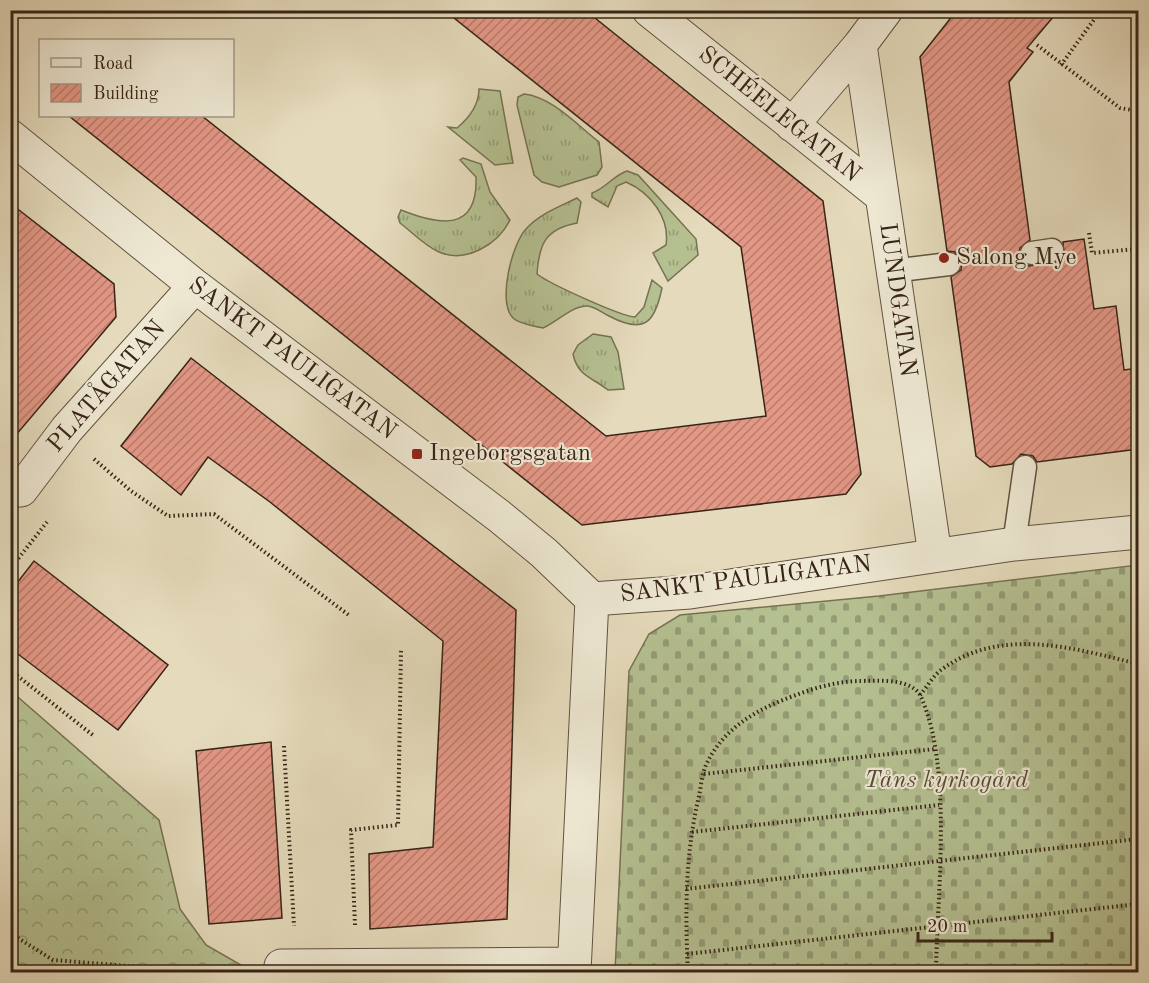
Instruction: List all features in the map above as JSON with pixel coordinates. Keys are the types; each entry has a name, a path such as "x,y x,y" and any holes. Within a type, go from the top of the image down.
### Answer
{"street":[{"name":"SCHÉELEGATAN","path":"649,10 882,196"},
{"path":"792,126 860,45 886,10"},
{"name":"LUNDGATAN","path":"860,45 935,555"},
{"name":"SANKT PAULIGATAN","path":"10,136 195,286 499,516 544,553 592,599 690,592 1014,544 1138,532"},
{"name":"PLATÅGATAN","path":"21,490 68,429 195,286"},
{"path":"281,966 373,964 574,968 592,599"}],"lane":[{"path":"892,271 949,264"},
{"path":"1014,544 1025,467"}],"path":[{"path":"1061,64 1101,10"},
{"path":"1037,45 1120,108 1138,111"},
{"path":"1089,233 1092,254 1136,249 1138,252"},
{"path":"68,429 98,462 131,491 168,516 214,514 350,616"},
{"path":"920,695 940,670 968,655 1001,644 1047,644 1138,664"},
{"path":"373,964 354,925 351,830 398,825 401,650"},
{"path":"10,670 94,736"},
{"path":"688,972 686,890 692,832 706,766 726,736 750,714 810,689 849,681 884,681 904,684 920,695 933,733 939,805 940,861 936,972"},
{"path":"284,746 295,926"},
{"path":"704,774 934,749"},
{"path":"692,832 939,805"},
{"path":"686,890 1138,839"},
{"path":"687,954 1138,904"},
{"path":"10,933 53,960 153,968 281,966"},
{"path":"89,972 115,965"}],"green space":[{"path":"479,89 500,91 513,163 495,165 448,127 457,128 469,115 475,106"},
{"path":"524,94 544,100 554,106 599,142 602,167 597,175 559,187 542,182 534,175 517,105 518,97"},
{"path":"463,158 481,164 490,192 510,220 498,237 489,244 470,253 449,255 424,243 400,223 398,217 401,210 442,221 454,220 463,216 470,208 475,195 476,177 460,160"},
{"path":"627,171 638,175 696,239 698,255 668,281 653,253 666,245 666,235 662,216 651,200 626,182 617,186 608,207 592,197 592,193"},
{"path":"577,198 581,202 577,223 558,229 546,239 542,246 537,274 585,299 635,317 644,307 652,280 662,288 656,309 646,322 631,324 621,322 596,309 582,306 543,328 519,322 508,310 506,287 508,273 521,236 537,219"},
{"path":"593,334 611,337 618,352 624,389 608,390 578,368 573,354 578,345"},
{"name":"Tåns kyrkogård","path":"1138,565 1138,972 615,972 629,671 649,634 680,615 879,596"},
{"path":"11,691 159,820 180,909 206,945 253,972 11,972"}],"building":[{"path":"444,10 585,10 823,201 861,474 846,494 582,525 70,117 203,117 606,436 766,416 741,247"},
{"path":"957,10 1059,10 1027,48 1033,52 1009,82 1030,240 1020,248 1019,256 1028,266 1054,263 1064,255 1063,242 1084,239 1094,309 1116,306 1124,370 1138,368 1138,449 1037,462 1033,456 1021,454 1012,464 990,467 976,456 951,277 961,270 962,262 955,252 947,251 920,57"},
{"path":"10,203 114,284 116,317 10,442"},
{"path":"191,358 516,610 507,919 370,929 369,854 433,847 443,641 270,502 208,457 181,495 121,446"},
{"path":"34,561 168,665 118,730 10,648 10,592"},
{"path":"271,742 282,918 209,924 196,751"}],"place":[{"name":"Salong Mye","path":"944,258"},
{"name":"Ingeborgsgatan","path":"417,454"}]}
